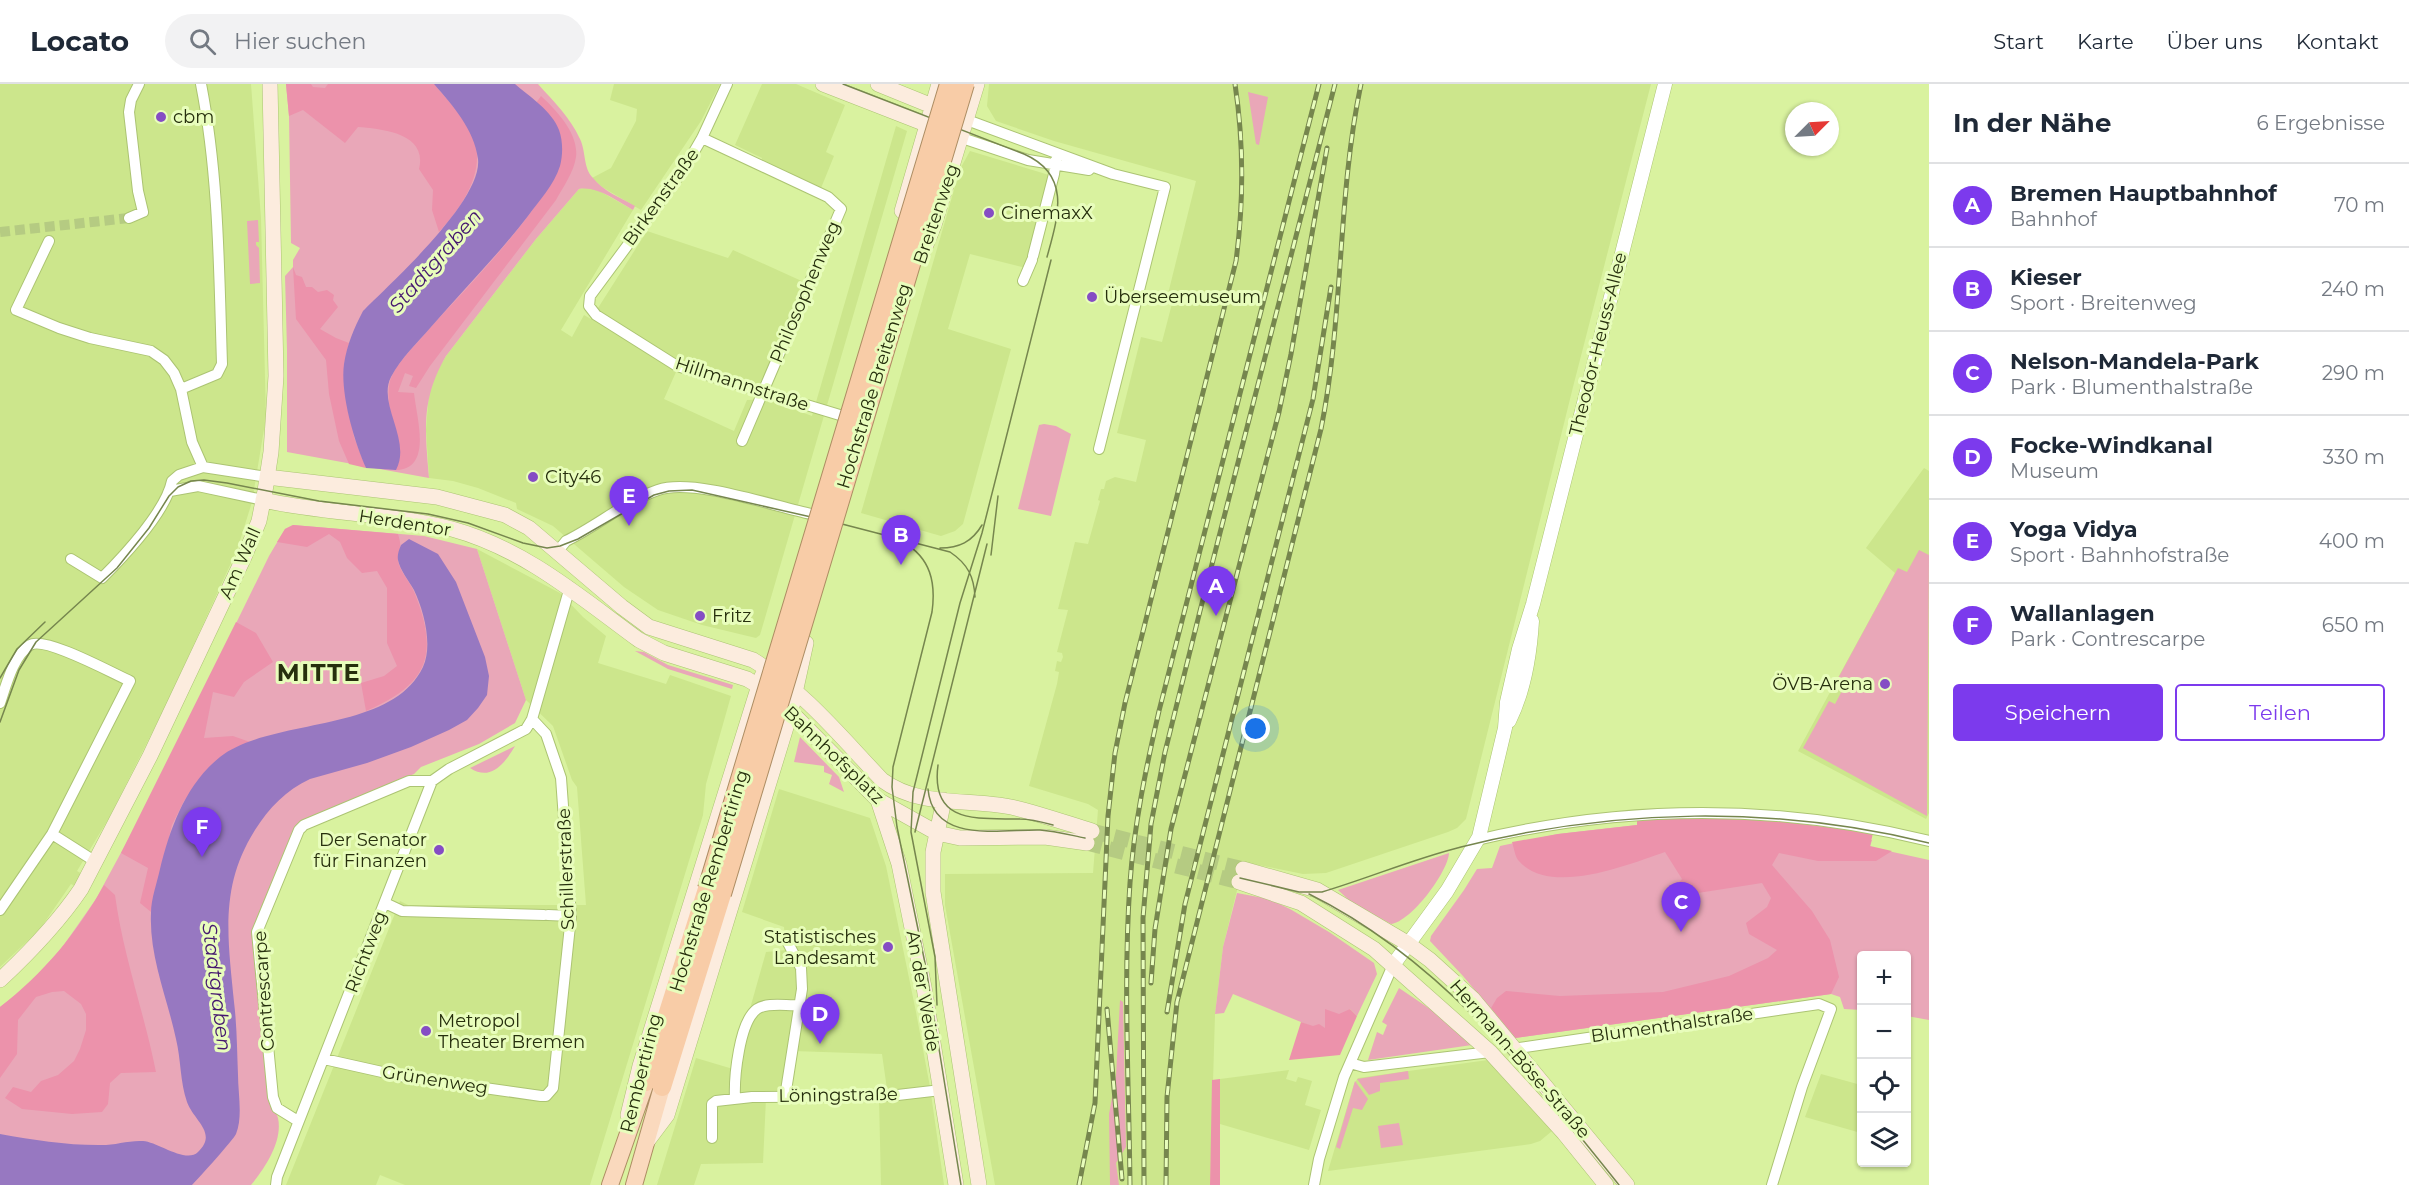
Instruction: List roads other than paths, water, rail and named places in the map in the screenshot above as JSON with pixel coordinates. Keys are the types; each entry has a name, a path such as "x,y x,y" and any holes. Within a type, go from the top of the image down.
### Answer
{"highway":[{"name":"Hochstraße Breitenweg","path":"775,682 949,84"},
{"name":"Hochstraße Breitenweg","path":"775,682 964,84"},
{"name":"Hochstraße Rembertiring","path":"654,1085 715,891 775,682"}],"main road":[{"path":"824,84 962,138"},
{"path":"878,84 967,120"},
{"name":"Breitenweg","path":"775,682 811,514 939,84"},
{"name":"Breitenweg","path":"775,682 803,652 922,251 934,225 977,84"},
{"name":"Am Wall","path":"0,980 39,944 69,906 96,862 150,756 236,576 259,521 271,452 276,376 269,86"},
{"path":"892,244 902,256 910,259 922,251"},
{"name":"Herdentor","path":"267,477 437,497 481,508 520,523 649,627 753,660 775,682"},
{"name":"Herdentor","path":"263,500 296,507 403,520 455,530 509,552 570,588 639,640 664,653 775,682"},
{"path":"664,653 669,634"},
{"name":"Rembertiring","path":"646,1143 667,1115 791,711 775,682"},
{"name":"Rembertiring","path":"622,1152 640,1066 775,682"},
{"name":"Bahnhofsplatz","path":"775,682 882,780 908,795 1011,807 1089,837 960,838 937,833 878,800 791,711 775,682"},
{"name":"An der Weide","path":"878,800 899,864 924,987 956,1185"},
{"name":"An der Weide","path":"944,801 932,864 933,892 979,1185"},
{"name":"Hermann-Böse-Straße","path":"1606,1185 1564,1133 1490,1052 1393,965 1374,949 1301,903 1241,876 1317,890 1407,943 1447,974 1473,999 1512,1049 1627,1185"},
{"name":"Rembertiring","path":"610,1185 622,1152 654,1085"},
{"name":"Rembertiring","path":"634,1185 646,1143 654,1085"}],"street":[{"path":"129,218 142,212 129,112 130,100 139,84"},
{"path":"181,389 218,374 222,364 214,186 207,112 201,84"},
{"name":"Birkenstraße","path":"589,306 590,296 684,169 702,138 727,84"},
{"name":"Theodor-Heuss-Allee","path":"1393,965 1447,891 1477,840 1505,728 1517,705 1529,651 1533,604 1665,84"},
{"path":"967,120 1113,174 1165,188 1099,449"},
{"name":"Philosophenweg","path":"702,138 828,197 841,209 742,441"},
{"path":"962,138 1005,153 1056,166 1113,174"},
{"path":"1023,281 1032,258 1056,166 1056,153"},
{"path":"49,241 16,310 58,328 90,338 151,351 170,367 181,389 192,442 203,467"},
{"name":"Hillmannstraße","path":"589,306 596,315 677,366 763,390 855,420 862,427 866,436"},
{"path":"71,559 102,579 127,552 179,475 203,467 267,477"},
{"path":"171,486 198,486 263,500"},
{"path":"557,552 566,541 652,492 669,487 692,487 811,514"},
{"path":"532,719 570,588"},
{"path":"0,701 18,660 29,645 36,642 52,645 130,681 52,834 0,910"},
{"name":"Contrescarpe","path":"298,1121 277,1108 273,1097 257,927 299,830 304,825 409,780 432,781 526,729 532,719"},
{"name":"Schillerstraße","path":"532,719 546,734 561,778 571,916 553,1088 546,1096"},
{"name":"Richtweg","path":"298,1121 432,781"},
{"path":"1477,840 1546,825 1617,816 1720,812 1829,821 1929,841"},
{"path":"52,834 96,862"},
{"path":"385,903 402,911 571,916"},
{"path":"785,1097 802,989 801,968 787,941"},
{"path":"1314,1185 1319,1159 1350,1063 1393,965"},
{"name":"Blumenthalstraße","path":"1512,1049 1819,1004 1831,1009 1802,1087 1772,1185"},
{"path":"712,1138 713,1102 735,1099 737,1059 751,1016 758,1009 767,1006 799,1005"},
{"path":"1350,1063 1364,1067 1490,1052"},
{"name":"Grünenweg","path":"324,1059 400,1076 546,1096"},
{"name":"Löningstraße","path":"735,1099 889,1096 941,1090"},
{"path":"276,1185 298,1121"}],"water":[{"name":"Stadtgraben","path":"434,84 515,84 540,105 556,123 561,139 561,162 550,186 517,230 410,350 395,370 388,388 388,399 398,435 400,458 396,470 366,468 353,431 344,389 344,364 351,337 363,311 433,240 466,196 476,176 478,159 472,138 462,118"},
{"name":"Stadtgraben","path":"409,539 438,554 456,582 485,657 489,676 487,695 467,720 449,730 367,763 301,783 279,800 255,830 236,872 229,914 240,1105 236,1134 192,1185 0,1185 0,1134 86,1145 143,1141 186,1155 193,1155 204,1145 206,1139 203,1127 190,1109 185,1094 176,1039 159,976 151,929 152,902 174,823 189,793 208,768 220,757 242,744 269,735 358,714 385,704 407,688 423,667 427,649 426,628 421,608 398,560 401,545"}],"tunnel":[{"path":"0,232 129,218"},
{"path":"1092,831 1243,869"},
{"path":"1087,843 1239,882"}],"tram line":[{"path":"843,84 1024,154 1039,163 1049,173 1058,198 1055,227 1047,257"},
{"path":"937,1005 935,957 911,832 913,792 960,603 982,533 1051,260"},
{"path":"0,722 19,670 36,642 117,568 149,528 169,496 178,487 191,481 227,483 319,501 428,514 468,523 523,543 547,548 578,539 654,495 669,491 692,490 842,524 950,552 969,572 975,597"},
{"path":"991,555 998,496"},
{"path":"940,548 964,543 974,536 982,525"},
{"path":"903,542 912,548 926,564 932,581 933,601 893,767 892,787 897,827 926,968 961,1185"},
{"path":"915,832 987,544"},
{"path":"0,678 17,649 45,622"},
{"path":"938,765 938,785 942,799 950,809 974,818 1028,820 1053,825"},
{"path":"928,789 933,807 942,819 956,826 989,831 1040,830 1085,838"},
{"path":"1240,878 1299,892 1322,892 1426,857 1519,834 1577,825 1695,816 1753,817 1812,822 1929,843"},
{"path":"1309,894 1356,920 1400,951 1441,985 1517,1061 1619,1185"}],"railway":[{"path":"1079,1185 1095,1103 1108,816 1115,753 1125,703 1236,261 1242,172 1235,84"},
{"path":"1130,1185 1128,920 1134,840 1141,797 1159,711 1319,84"},
{"path":"1144,1185 1143,918 1151,824 1165,752 1200,611 1335,84"},
{"path":"1166,1185 1167,1097 1177,1002 1321,429 1334,343 1348,170 1361,84"},
{"path":"1151,983 1155,929 1171,829 1279,412 1327,148"},
{"path":"1167,1012 1185,904 1313,399 1331,287"},
{"path":"1107,1009 1122,1179"}],"place":[{"name":"cbm","path":"161,117"},
{"name":"CinemaxX","path":"989,213"},
{"name":"Überseemuseum","path":"1092,297"},
{"name":"City46","path":"533,477"},
{"name":"Yoga Vidya","path":"629,526"},
{"name":"Kieser","path":"901,565"},
{"name":"Fritz","path":"700,616"},
{"name":"Bremen Hauptbahnhof","path":"1216,616"},
{"name":"ÖVB-Arena","path":"1885,684"},
{"name":"Der Senator für Finanzen","path":"439,850"},
{"name":"Wallanlagen","path":"202,857"},
{"name":"Nelson-Mandela-Park","path":"1681,932"},
{"name":"Statistisches Landesamt","path":"888,947"},
{"name":"Metropol Theater Bremen","path":"426,1031"},
{"name":"Focke-Windkanal","path":"820,1044"}],"district":[{"name":"MITTE","path":"319,673"}]}
